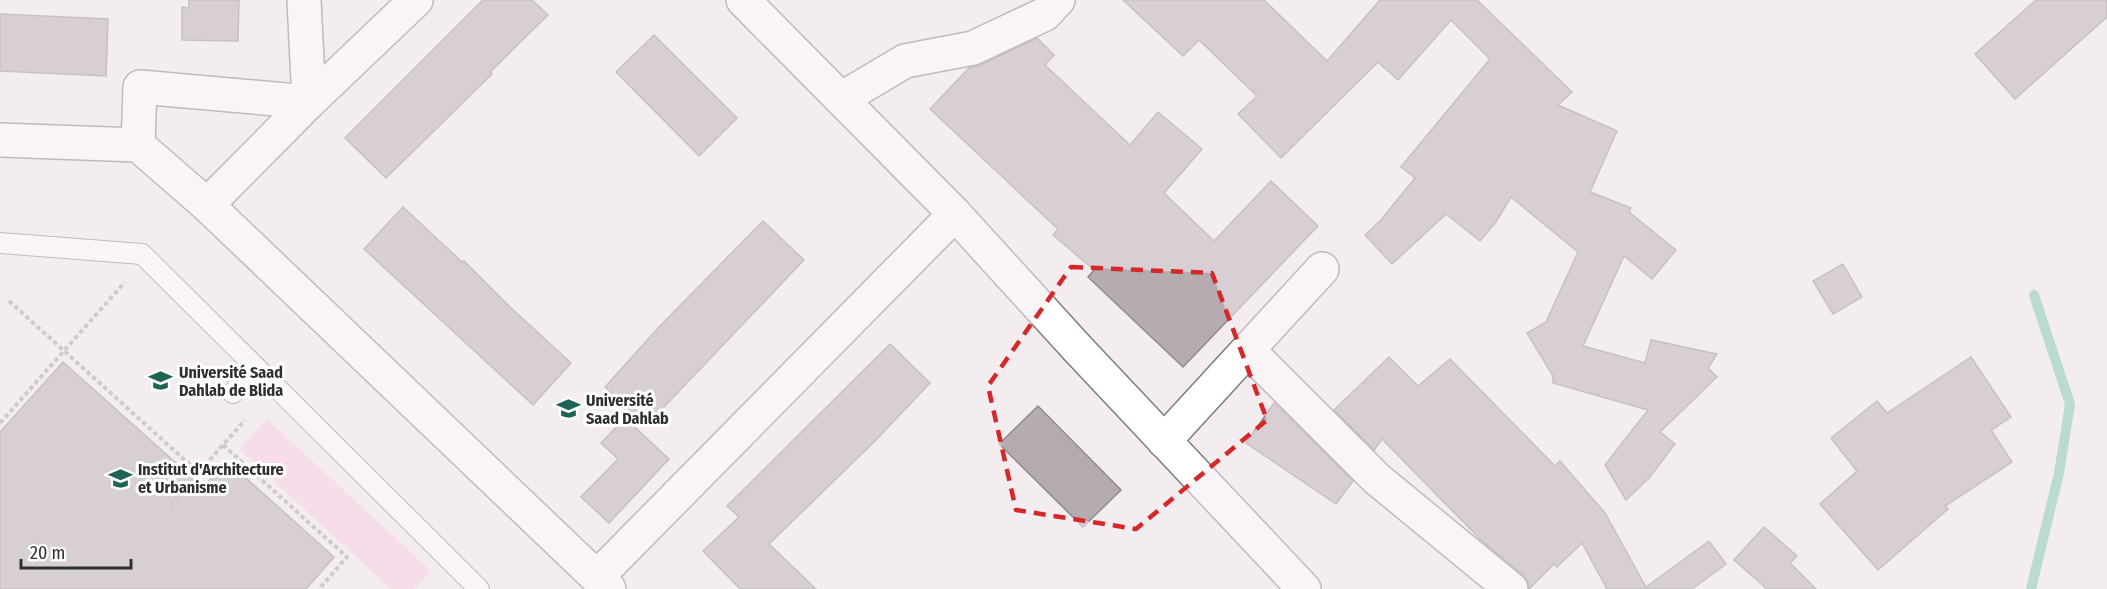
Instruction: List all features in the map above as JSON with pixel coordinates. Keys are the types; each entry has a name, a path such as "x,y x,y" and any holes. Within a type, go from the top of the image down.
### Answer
{"street":[{"path":"304,0 309,102"},
{"path":"207,205 309,102 416,0"},
{"path":"743,0 955,214 1304,589"},
{"path":"841,99 905,61 973,48 1045,14 1058,0"},
{"path":"138,145 140,87 309,102"},
{"path":"0,140 138,145 207,205 603,583 955,214"},
{"path":"1164,441 1322,269"},
{"path":"1248,350 1377,479 1511,589"}],"lane":[{"path":"0,243 142,254 479,589"},
{"path":"236,389 255,367"}],"path":[{"path":"0,423 127,280"},
{"path":"9,301 199,473"},
{"path":"170,505 258,406 236,389"},
{"path":"223,445 347,557 319,589"}],"highlighted area":[{"path":"1071,267 1212,273 1267,420 1136,529 1016,510 988,386"}],"shaded area":[{"path":"267,419 431,571 414,589 391,589 239,449"}],"building":[{"path":"189,0 239,0 238,41 182,40 182,7 189,8"},
{"path":"483,0 532,0 548,15 490,72 492,74 386,178 345,138"},
{"path":"1123,0 1264,0 1327,61 1380,0 1477,0 1572,92 1558,105 1617,131 1590,192 1631,208 1629,212 1676,250 1652,279 1624,256 1583,346 1645,363 1651,340 1717,354 1708,368 1717,377 1660,432 1675,444 1649,478 1626,500 1605,465 1648,410 1553,383 1553,376 1527,333 1546,322 1578,252 1511,197 1496,222 1480,241 1446,214 1392,264 1365,235 1380,221 1415,178 1401,167 1490,59 1451,20 1398,80 1378,62 1281,158 1238,114 1257,96 1199,40 1183,56"},
{"path":"2036,0 2107,0 2107,17 2015,99 1975,54"},
{"path":"0,14 108,19 106,76 0,71"},
{"path":"654,35 737,118 699,156 616,72"},
{"path":"1037,38 1054,55 1045,65 1130,145 1158,112 1202,149 1164,193 1214,241 1271,181 1318,226 1183,367 1088,277 1094,270 1053,235 1058,229 930,109 969,68 981,65"},
{"path":"403,207 462,262 464,261 571,363 533,405 364,249"},
{"path":"763,221 804,260 646,426 605,387 659,327"},
{"path":"1843,264 1862,297 1833,314 1813,281"},
{"path":"890,344 930,383 874,442 769,544 816,589 740,589 703,551 739,517 727,506"},
{"path":"1389,357 1418,386 1450,359 1555,466 1560,461 1605,513 1646,587 1709,541 1726,564 1692,589 1607,589 1582,543 1557,567 1554,564 1529,589 1528,582 1523,575 1482,541 1382,439 1374,450 1334,410"},
{"path":"1971,357 2011,417 1991,430 2012,462 1945,506 1948,509 1878,570 1820,504 1857,471 1831,438 1877,401 1887,413"},
{"name":"Institut d'Architecture et Urbanisme","path":"63,362 203,487 227,461 334,557 306,589 0,589 0,432"},
{"path":"1274,403 1353,481 1336,504 1246,443"},
{"path":"1038,406 1121,490 1083,527 999,444"},
{"path":"625,418 669,459 609,523 581,497 618,459 601,443"},
{"path":"1764,527 1797,556 1790,563 1816,589 1767,589 1734,560"}],"waterway":[{"path":"2031,589 2059,473 2070,404 2034,295"}],"place":[{"name":"Université Saad Dahlab de Blida","path":"161,381"},
{"name":"Université Saad Dahlab","path":"568,409"},
{"name":"Institut d'Architecture et Urbanisme","path":"120,478"}]}
